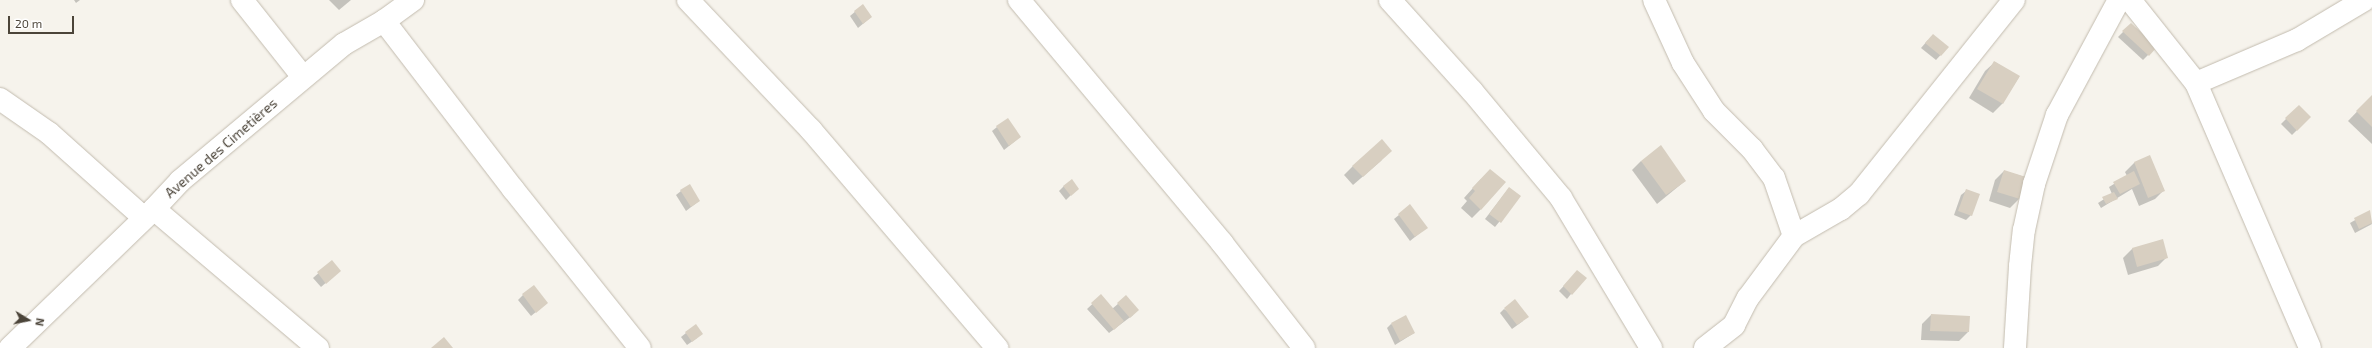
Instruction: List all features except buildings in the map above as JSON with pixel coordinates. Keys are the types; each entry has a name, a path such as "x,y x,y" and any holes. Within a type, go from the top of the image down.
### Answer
{"street":[{"path":"242,0 304,77"},
{"name":"Avenue des Cimetières","path":"10,348 149,214 180,181 344,44 384,21 413,0"},
{"path":"688,0 811,130 997,348"},
{"path":"1019,0 1222,244 1304,348"},
{"path":"1390,0 1472,91 1561,198 1651,348"},
{"path":"1654,0 1683,63 1714,111 1752,148 1774,178 1794,236"},
{"path":"1705,348 1734,325 1748,298 1794,236 1840,209 1859,194 2014,0"},
{"path":"2015,348 2020,266 2024,230 2034,184 2057,115 2119,0"},
{"path":"2130,0 2196,83 2310,348"},
{"path":"2196,83 2297,40 2364,0"},
{"path":"384,21 513,189 640,348"},
{"path":"0,99 49,133 318,348"}]}
